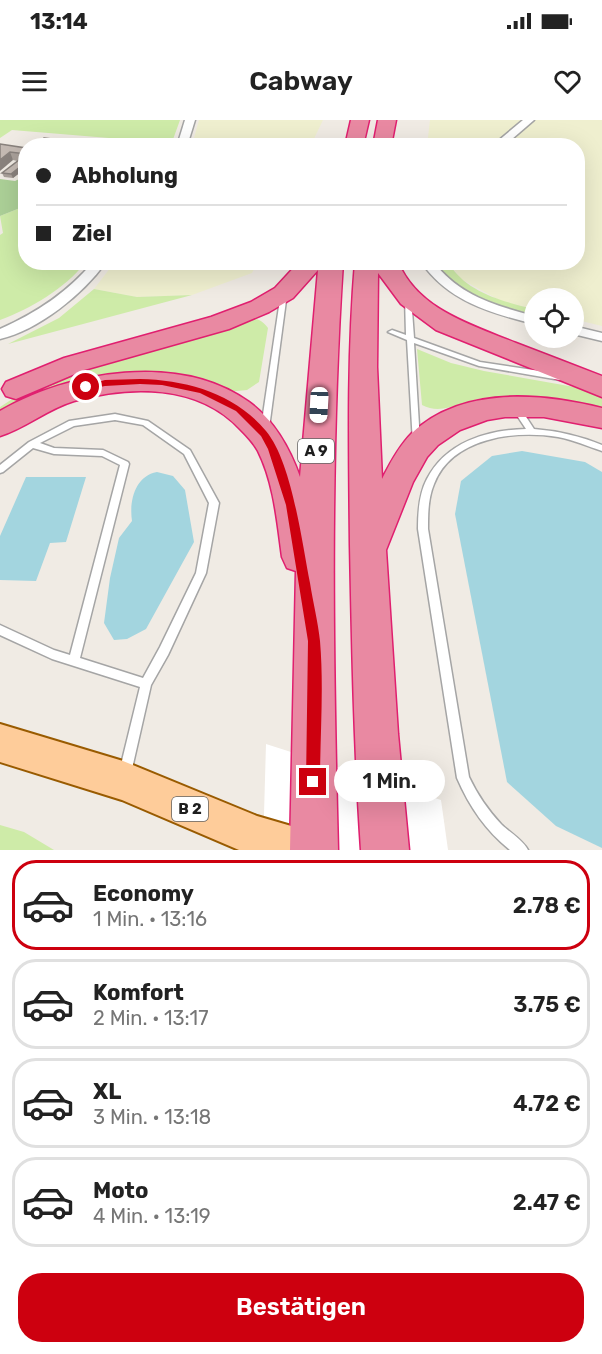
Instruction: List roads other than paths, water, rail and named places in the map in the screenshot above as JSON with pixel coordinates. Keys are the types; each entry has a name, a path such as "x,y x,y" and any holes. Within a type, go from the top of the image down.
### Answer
{"highway":[{"path":"356,138 360,120"},
{"path":"384,138 387,120"},
{"path":"0,399 22,386 74,364 220,323 260,307 284,293 306,270"},
{"name":"A 9","path":"314,850 317,436 321,363 330,270"},
{"path":"367,270 363,359 369,554 380,795 385,850"},
{"path":"390,270 408,297 424,311 445,324 594,384"},
{"path":"0,425 64,393 105,383 151,382 184,386 215,396 239,409 264,434 280,466 291,505 314,641"},
{"path":"369,554 390,499 417,447 437,430 463,416 487,408 523,418 548,406 602,418"}],"main road":[{"name":"B 2","path":"0,743 123,781 263,844 307,850"}],"street":[{"path":"184,138 190,120"},
{"path":"507,138 529,120"},
{"path":"0,335 36,318 62,302 94,270"},
{"path":"433,270 440,279 464,296 494,309 524,317"},
{"path":"584,333 602,337"}],"lane":[{"path":"264,434 284,293"},
{"path":"408,297 417,447"},
{"path":"392,332 479,364 594,384"},
{"path":"0,470 32,444 72,423 115,417 145,423 187,452 214,503 201,573 146,684 123,781"},
{"path":"521,850 495,829 471,796 463,778 423,529 423,509 432,477 456,452 523,418 602,448"},
{"path":"32,444 54,451 103,453 124,464 74,661"},
{"path":"0,630 51,654 146,684"}],"water":[{"path":"522,451 585,462 602,472 602,848 556,826 507,782 455,514 461,481 492,456"},
{"path":"157,472 173,476 185,490 194,542 146,629 127,639 114,640 104,623 110,578 119,538 132,521 135,490 149,474"},
{"path":"26,477 86,477 66,542 50,543 36,581 0,580 0,536"}]}
